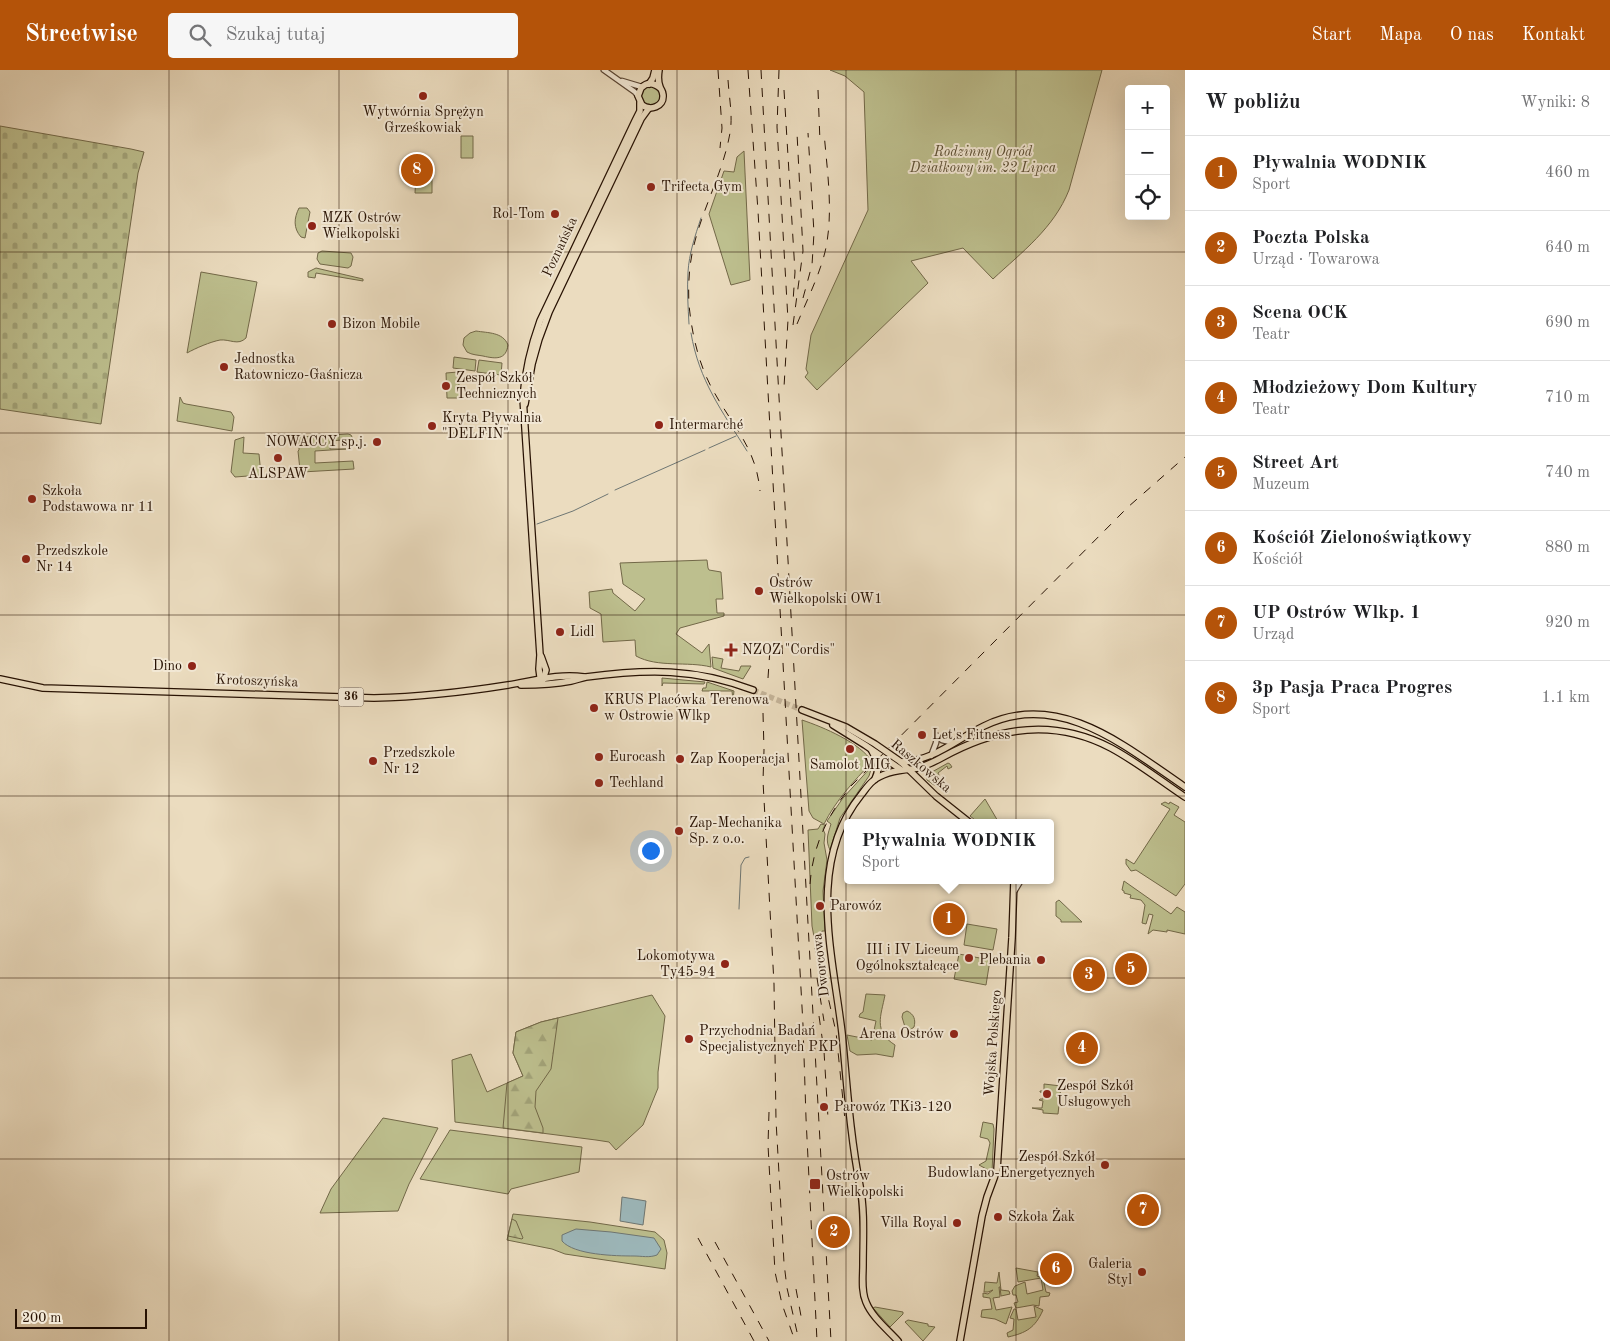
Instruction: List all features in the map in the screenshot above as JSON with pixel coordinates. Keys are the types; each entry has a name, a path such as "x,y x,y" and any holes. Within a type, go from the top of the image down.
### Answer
{"main road":[{"path":"649,84 655,70"},
{"path":"659,70 660,88 663,96 662,102 657,107 649,108 640,103 638,96 639,90 642,87 649,84 660,88"},
{"name":"Poznańska","path":"542,681 525,435 523,398 525,375 532,344 540,321 640,111 640,103"},
{"name":"Poznańska","path":"524,408 536,346 549,312 641,119 649,108"},
{"name":"Krotoszyńska","path":"0,679 46,688 374,698 542,681 570,681 584,677 648,672 684,672 711,676 752,690"},
{"name":"Raszkowska","path":"802,710 846,727 901,762 936,796 965,819"},
{"path":"922,781 920,775 932,759 954,743 979,728 1000,719 1029,715 1054,716 1083,724 1110,737 1185,787"},
{"name":"Raszkowska","path":"827,721 870,748 900,770"},
{"path":"874,779 900,770 913,768 968,744 999,734 1027,730 1060,732 1089,739 1111,748 1185,797"},
{"path":"870,748 878,763 874,779"},
{"path":"901,762 932,759"},
{"path":"908,768 915,762"},
{"name":"Dworcowa","path":"844,819 852,806 874,779"},
{"name":"Dworcowa","path":"844,820 830,865 827,890 829,934 842,1032 852,1145 860,1189 863,1220 864,1299 871,1312 898,1341"},
{"name":"Wojska Polskiego","path":"960,1341 985,1205 995,1179 998,1164 1014,884"}],"street":[{"path":"604,70 617,78 638,96"},
{"path":"617,78 642,87"},
{"path":"932,759 937,736 942,740 954,743"},
{"path":"1014,891 1018,884"}],"green space":[{"name":"Rodzinny Ogród Działkowy im. 22 Lipca","path":"830,70 1102,70 1069,190 1063,204 1046,228 993,279 963,248 911,261 928,283 817,390 805,377 808,373 806,369 811,335 868,210 864,92 845,76"},
{"path":"651,86 658,89 661,96 658,103 651,106 644,103 641,96 644,89"},
{"path":"0,126 144,152 138,173 101,424 0,409"},
{"path":"461,136 473,136 473,158 461,158"},
{"path":"744,151 750,280 731,285 709,214 724,171 734,172 737,157"},
{"path":"416,174 432,175 432,193 415,193"},
{"path":"299,208 307,208 310,212 305,238 298,234 296,227 295,219"},
{"path":"322,251 351,253 353,257 351,266 348,268 320,264 317,259 318,253"},
{"path":"316,268 363,279 363,281 316,273 315,278 308,277 308,272"},
{"path":"201,272 257,282 246,338 240,342 216,341 187,353"},
{"path":"476,331 499,335 503,338 508,345 503,356 492,358 467,352 463,345 464,338"},
{"path":"454,357 476,360 475,371 453,368"},
{"path":"479,360 502,363 501,375 477,372"},
{"path":"458,372 460,398 447,398 446,373"},
{"path":"180,397 183,403 186,404 231,412 234,417 232,431 177,421"},
{"path":"348,434 353,439 330,441 330,449 346,449 315,451 315,463 353,461 354,469 302,472 300,470 299,437"},
{"path":"244,437 243,453 259,454 261,475 235,477 231,472 235,440"},
{"path":"707,560 709,570 721,572 723,599 716,599 717,613 724,613 724,616 680,628 676,634 702,653 709,644 711,667 645,660 636,656 635,640 603,642 601,614 590,608 589,592 612,589 613,593 635,611 645,599 623,584 620,563"},
{"path":"712,657 723,659 721,668 739,671 741,666 751,666 743,679 713,668"},
{"path":"662,678 705,682 704,684 663,683 662,686"},
{"path":"707,682 734,691 733,700 732,691 702,691 703,688 706,688"},
{"path":"802,720 851,742 867,755 872,762 840,799 824,824 813,818 809,811"},
{"path":"948,763 952,767 948,769 947,766 938,773 937,784 934,785 927,780 927,777 932,772"},
{"path":"872,766 869,776 840,818 830,850 827,840 831,824 827,821 843,798"},
{"path":"985,799 997,819 974,819 970,816"},
{"path":"1165,802 1169,804 1170,802 1179,807 1174,815 1185,822 1185,884 1176,896 1136,870 1131,871 1126,864 1126,859 1134,864 1170,809 1161,804"},
{"path":"821,824 825,825 823,829 827,860 823,891 825,931 822,931 819,940 815,942 812,926 808,830 818,829"},
{"path":"1124,881 1171,914 1177,907 1185,912 1185,934 1167,930 1167,932 1153,930 1148,934 1153,915 1149,914 1146,924 1142,923 1145,905 1141,900 1130,898 1131,895 1124,893 1122,890"},
{"path":"1059,900 1082,922 1061,922 1056,916 1056,902"},
{"path":"967,924 997,929 993,950 964,945"},
{"path":"959,954 990,960 986,985 954,979"},
{"path":"866,994 885,995 880,1023 881,1029 888,1040 895,1045 893,1057 876,1054 857,1055 850,1051 847,1035 872,1040 876,1021 859,1017 863,1012"},
{"path":"652,995 665,1016 658,1072 658,1088 643,1125 616,1150 609,1142 455,1122 452,1060 471,1054 487,1092 523,1076 513,1053 516,1032 541,1022"},
{"path":"907,1011 915,1020 914,1027 910,1030 905,1027 902,1017 903,1013"},
{"path":"558,1018 551,1069 536,1091 535,1107 543,1133 503,1128 507,1083 523,1076 513,1053 516,1032 541,1022"},
{"path":"1044,1084 1061,1086 1058,1114 1043,1113 1043,1110 1032,1108 1042,1108 1043,1101 1039,1100 1043,1099 1043,1093 1040,1091 1044,1091"},
{"path":"383,1118 438,1128 409,1184 398,1211 320,1213 331,1189"},
{"path":"983,1122 993,1124 994,1129 992,1172 979,1165 986,1161 990,1143 988,1139 980,1137"},
{"path":"450,1130 582,1147 579,1172 511,1189 508,1194 420,1179"},
{"path":"513,1214 590,1222 655,1232 664,1240 667,1253 665,1269 565,1254 552,1249 507,1240"},
{"path":"512,1219 516,1221 522,1239 508,1236"},
{"path":"1016,1268 1038,1272 1037,1276 1043,1278 1046,1292 1050,1293 1049,1296 1040,1297 1039,1306 1033,1305 1016,1308 1014,1303 1018,1302 1016,1295 1013,1295 1012,1291 1015,1286 1025,1282 1027,1294 1043,1290 1041,1278 1018,1282"},
{"path":"999,1272 1001,1290 1009,1291 1010,1294 1001,1296 999,1287 1000,1297 993,1298 996,1310 1012,1307 1006,1324 995,1319 981,1317 982,1310 992,1309 990,1298 983,1297 983,1293 988,1294 993,1290 984,1292 985,1282 997,1283"},
{"path":"1034,1306 1043,1310 1037,1321 1020,1334 1008,1337 1007,1333 1013,1330 1014,1319 1010,1318 1014,1309 1016,1309 1018,1320 1036,1317"},
{"path":"873,1308 903,1312 903,1314 890,1327"},
{"path":"908,1320 935,1327 923,1341 905,1322"}],"water":[{"path":"622,1197 646,1201 643,1225 620,1221"},
{"path":"576,1229 654,1238 661,1249 657,1255 648,1257 585,1252 568,1246 562,1241 562,1235"}],"waterway":[{"path":"689,324 689,265 701,218"},
{"path":"691,333 706,381 720,409 747,451"},
{"path":"709,448 736,436"},
{"path":"615,490 705,450"},
{"path":"537,524 573,511 608,494"},
{"path":"739,909 741,865 745,858 749,857"}],"tunnel":[{"path":"753,690 802,710"}],"railway":[{"path":"718,70 722,128 720,148"},
{"path":"748,70 758,211 803,1025 817,1341"},
{"path":"761,70 831,1341"},
{"path":"779,70 777,127 788,320 784,387"},
{"path":"728,80 731,113 730,133 723,162 693,249 689,277 689,305 694,339 704,372 749,450 758,476 760,491"},
{"path":"784,90 795,272 793,302"},
{"path":"818,90 820,142"},
{"path":"797,324 820,270 828,237 829,192 824,132"},
{"path":"793,325 803,251 797,133"},
{"path":"803,298 812,265 814,233 808,133"},
{"path":"810,884 814,856 828,820 851,786 1128,507 1185,457"},
{"path":"768,678 770,649"},
{"path":"763,713 763,781 774,984 776,1120 784,1263 787,1288 797,1332"},
{"path":"815,948 836,1032 845,1120"},
{"path":"817,978 824,1021"},
{"path":"819,1016 824,1051 828,1118"},
{"path":"769,1112 768,1145 775,1272 782,1304 795,1341"},
{"path":"698,1238 754,1341"},
{"path":"715,1242 769,1341"},
{"path":"796,1289 801,1316"}],"place":[{"name":"Wytwórnia Sprężyn Grześkowiak","path":"423,96"},
{"name":"3p Pasja Praca Progres","path":"417,170"},
{"name":"Trifecta Gym","path":"651,187"},
{"name":"Rol-Tom","path":"555,214"},
{"name":"MZK Ostrów Wielkopolski","path":"312,226"},
{"name":"Bizon Mobile","path":"332,324"},
{"name":"Jednostka Ratowniczo-Gaśnicza","path":"224,367"},
{"name":"Zespół Szkół Technicznych","path":"446,386"},
{"name":"Intermarché","path":"659,425"},
{"name":"Kryta Pływalnia \"DELFIN\"","path":"432,426"},
{"name":"NOWACCY sp.j.","path":"377,442"},
{"name":"ALSPAW","path":"278,458"},
{"name":"Szkoła Podstawowa nr 11","path":"32,499"},
{"name":"Przedszkole Nr 14","path":"26,559"},
{"name":"Ostrów Wielkopolski OW1","path":"759,591"},
{"name":"Lidl","path":"560,632"},
{"name":"NZOZ \"Cordis\"","path":"731,650"},
{"name":"Dino","path":"192,666"},
{"name":"KRUS Placówka Terenowa w Ostrowie Wlkp","path":"594,708"},
{"name":"Let's Fitness","path":"922,735"},
{"name":"Samolot MIG","path":"850,749"},
{"name":"Eurocash","path":"599,757"},
{"name":"Zap Kooperacja","path":"680,759"},
{"name":"Przedszkole Nr 12","path":"373,761"},
{"name":"Techland","path":"599,783"},
{"name":"Zap-Mechanika Sp. z o.o.","path":"679,831"},
{"name":"Parowóz","path":"820,906"},
{"name":"Pływalnia WODNIK","path":"949,919"},
{"name":"III i IV Liceum Ogólnokształcące","path":"969,958"},
{"name":"Plebania","path":"1041,960"},
{"name":"Lokomotywa Ty45-94","path":"725,964"},
{"name":"Street Art","path":"1131,969"},
{"name":"Scena OCK","path":"1089,975"},
{"name":"Arena Ostrów","path":"954,1034"},
{"name":"Przychodnia Badań Specjalistycznych PKP","path":"689,1039"},
{"name":"Młodzieżowy Dom Kultury","path":"1082,1048"},
{"name":"Zespół Szkół Usługowych","path":"1047,1094"},
{"name":"Parowóz TKi3-120","path":"824,1107"},
{"name":"Zespół Szkół Budowlano-Energetycznych","path":"1105,1165"},
{"name":"Ostrów Wielkopolski","path":"815,1184"},
{"name":"UP Ostrów Wlkp. 1","path":"1143,1210"},
{"name":"Szkoła Żak","path":"998,1217"},
{"name":"Villa Royal","path":"957,1223"},
{"name":"Poczta Polska","path":"834,1232"},
{"name":"Kościół Zielonoświątkowy","path":"1056,1269"},
{"name":"Galeria Styl","path":"1142,1272"}]}
